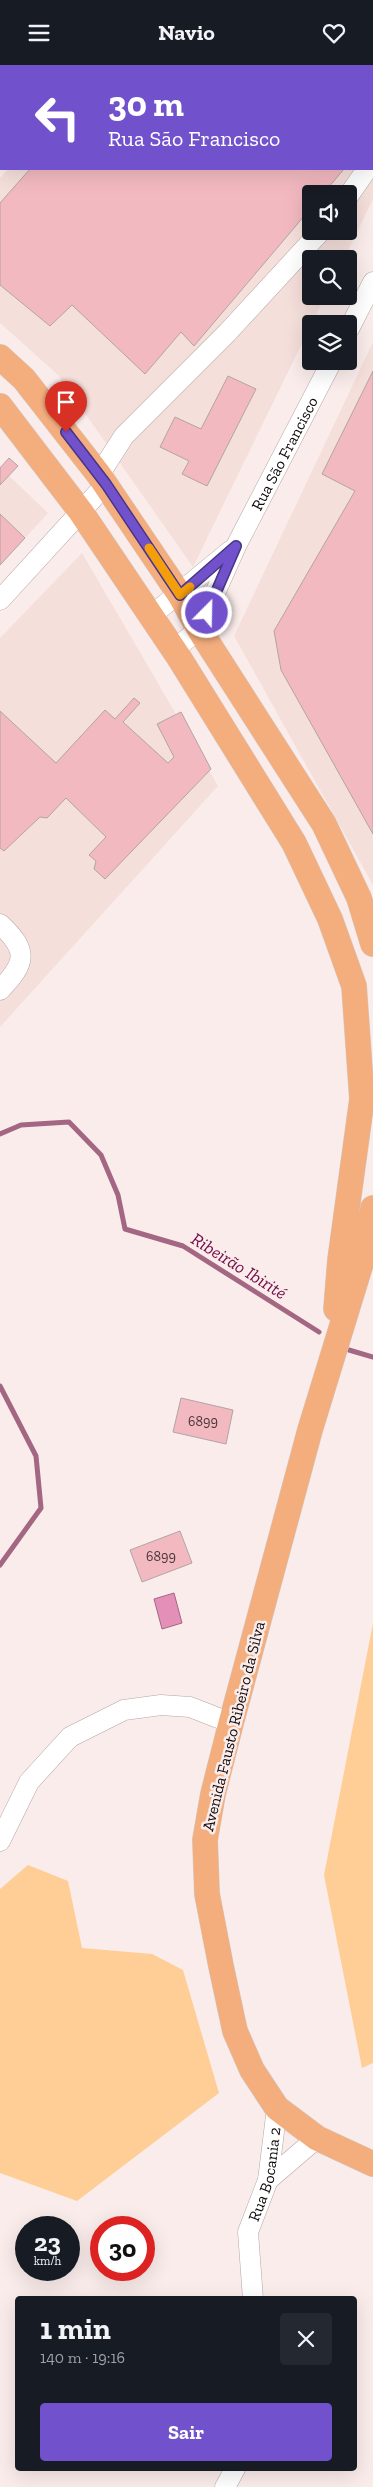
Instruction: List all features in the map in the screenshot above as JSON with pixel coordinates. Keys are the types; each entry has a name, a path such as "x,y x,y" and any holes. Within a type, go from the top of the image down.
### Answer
{"main road":[{"path":"0,357 24,379 97,472 180,595 324,824 359,898 373,944"},
{"path":"0,401 24,379"},
{"path":"0,406 80,512 152,616 294,843 330,919 354,986 368,1098 340,1260 333,1349"},
{"path":"333,1349 363,1257 373,1208"},
{"name":"Avenida Fausto Ribeiro da Silva","path":"333,1349 231,1723 213,1794 205,1840 208,1894 235,2031 252,2070 277,2108 317,2139 373,2164"}],"street":[{"path":"356,185 366,170"},
{"path":"0,600 80,512 97,472 124,437 227,333 313,240"},
{"path":"356,315 373,282"},
{"name":"Rua São Francisco","path":"174,650 200,629 236,546 327,370"},
{"name":"Rua São Francisco","path":"152,616 180,595 236,546"},
{"path":"0,924 14,937 20,950 18,970 0,990"},
{"path":"0,1841 29,1782 70,1737 124,1710 161,1705 190,1707 231,1723"},
{"name":"Rua Bocania 2","path":"253,2296 248,2232 268,2180 277,2108"},
{"path":"268,2180 317,2139"},
{"path":"225,2487 234,2471"}],"shaded area":[{"path":"7,170 373,170 373,199 357,232 357,185 302,185 302,240 353,240 348,250 302,250 302,305 321,305 316,315 302,315 302,343 193,567 58,375 0,323 0,178"},
{"path":"373,342 373,885 234,636"},
{"path":"0,467 48,513 0,566"},
{"path":"82,553 218,786 0,1027 0,638"},
{"path":"174,1593 182,1623 162,1629 154,1599"},
{"path":"373,1623 373,2063 362,2068 324,1875"},
{"path":"28,1865 68,1881 82,1948 152,1954 183,1970 219,2093 77,2201 0,2173 0,1889"}],"building":[{"path":"29,170 343,170 331,185 302,185 302,219 194,346 181,332 145,374 72,305 50,326 0,285 0,203"},
{"path":"373,371 373,834 281,670 274,631 355,491 322,474"},
{"path":"228,376 256,389 207,486 182,474 189,461 160,447 175,417 201,429"},
{"path":"9,458 18,466 0,485 0,468"},
{"path":"0,514 25,538 0,565"},
{"path":"134,698 140,703 123,722 168,763 174,757 157,724 181,712 211,769 105,879 94,869 96,861 89,855 106,837 66,798 47,818 40,817 4,851 0,848 0,711 56,763 105,710 115,719"},
{"path":"181,1398 233,1410 226,1444 173,1432"},
{"path":"180,1531 192,1563 142,1582 130,1550"}],"waterway":[{"name":"Ribeirão Ibirité","path":"0,1134 21,1125 69,1122 101,1155 118,1195 125,1229 183,1246 319,1332"},
{"name":"Ribeirão Ibirité","path":"349,1350 373,1357"},
{"name":"Ribeirão Ibirité","path":"0,1386 36,1456 41,1508 0,1565"}],"slow traffic":[{"path":"149,548 180,595 190,587"}],"route":[{"path":"66,432 106,484 180,595 236,546 207,613"}]}
